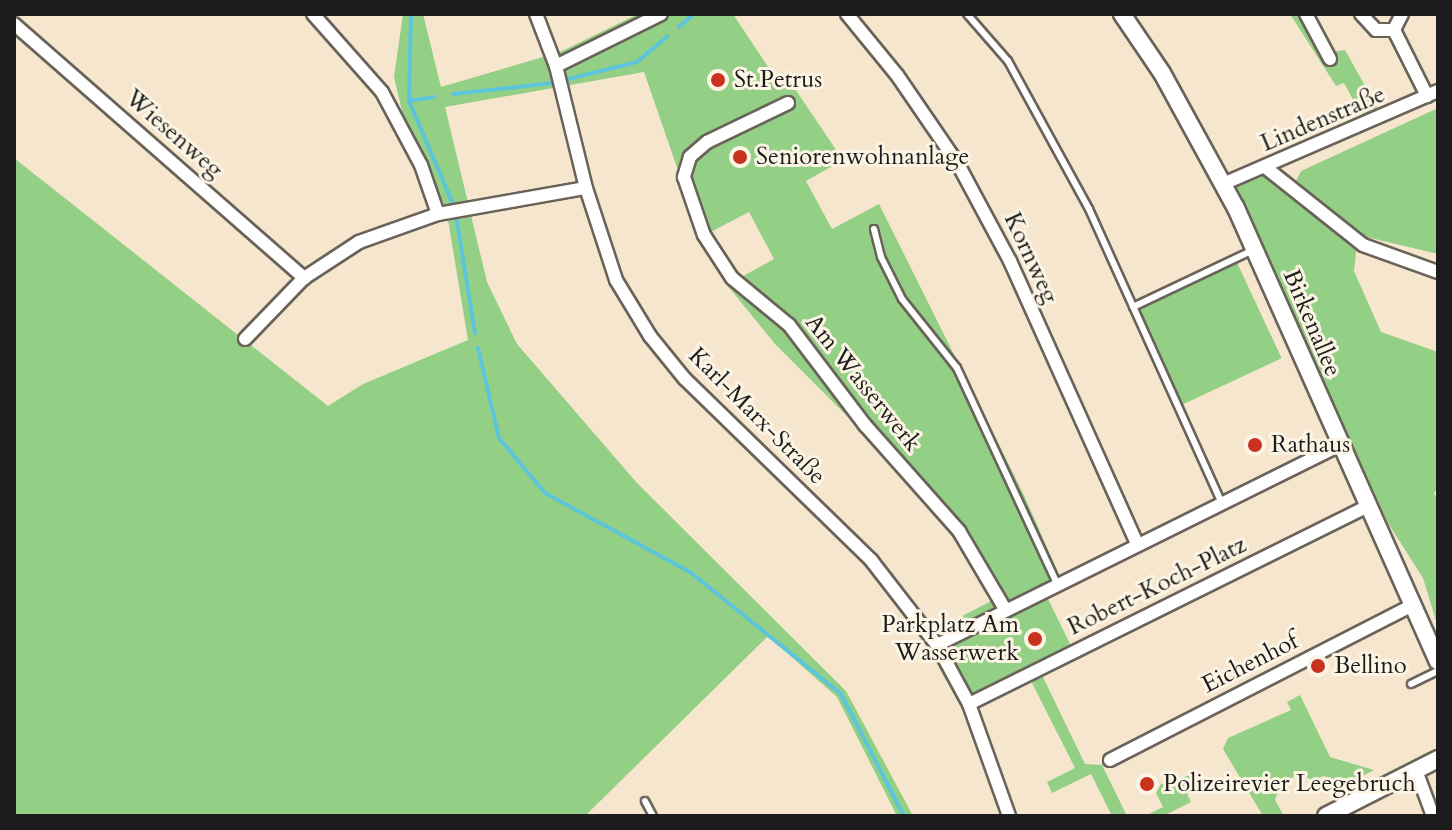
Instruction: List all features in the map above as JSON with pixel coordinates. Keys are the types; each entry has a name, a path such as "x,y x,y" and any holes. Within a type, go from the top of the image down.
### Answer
{"street":[{"path":"313,14 382,92 421,165 438,214"},
{"name":"Karl-Marx-Straße","path":"536,14 556,66 586,188 616,280 650,336 685,379 871,560 937,645 969,704 1009,816"},
{"path":"556,66 661,14"},
{"name":"Kornweg","path":"847,14 897,75 965,178 1010,261 1137,544"},
{"name":"Birkenallee","path":"1122,14 1162,73 1223,184 1338,446 1438,661"},
{"path":"1306,14 1330,59"},
{"path":"1361,14 1376,30 1394,30"},
{"path":"1394,30 1402,14"},
{"name":"Wiesenweg","path":"14,24 304,278"},
{"path":"1394,30 1433,94"},
{"name":"Lindenstraße","path":"1223,184 1433,94"},
{"name":"Am Wasserwerk","path":"788,103 707,142 690,157 684,177 704,235 732,278 789,325 865,425 959,531 1005,609"},
{"path":"1265,167 1363,245 1438,272"},
{"path":"245,339 304,278 359,242 438,214 586,188"},
{"path":"937,645 1338,446"},
{"name":"Robert-Koch-Platz","path":"969,704 1366,507"},
{"name":"Eichenhof","path":"1110,760 1411,606"},
{"path":"1326,816 1417,773 1438,759"},
{"path":"1417,773 1433,816"}],"lane":[{"path":"967,14 1008,61 1089,209 1221,502"},
{"path":"874,229 881,257 902,299 957,368 1057,583"},
{"path":"1133,307 1254,249"},
{"path":"1411,684 1438,671"},
{"path":"645,801 653,816"}],"green space":[{"path":"403,14 423,14 441,87 560,52 638,14 733,14 782,88 791,83 843,160 806,181 832,229 879,204 1023,493 1064,586 1046,595 1076,656 1041,673 1085,764 1102,765 1127,816 1112,816 1091,774 1052,793 1047,782 1075,768 1031,681 965,714 922,637 993,600 949,530 860,429 775,344 727,285 774,259 749,212 701,237 644,72 445,107 487,282 517,344 637,483 846,691 913,816 897,816 837,697 768,636 585,816 14,816 14,158 328,406 363,384 468,340 446,208 405,124 394,77"},
{"path":"1290,14 1312,14 1332,52 1345,50 1379,111 1363,118 1344,83 1336,86"},
{"path":"1438,108 1438,254 1358,235 1354,271 1381,332 1438,352 1438,488 1434,493 1438,501 1438,627 1423,578 1388,523 1236,187 1279,170 1295,183 1301,171"},
{"path":"1233,254 1282,358 1181,405 1132,301"},
{"path":"1300,695 1330,757 1374,770 1342,787 1339,781 1323,776 1313,781 1300,773 1281,784 1275,800 1284,816 1263,816 1223,749 1228,738 1291,710 1287,702"},
{"path":"1194,774 1201,787 1187,794 1191,802 1163,816 1145,816 1163,807 1156,793 1161,784"}],"waterway":[{"path":"411,14 409,101 452,202"},
{"path":"679,27 694,14"},
{"path":"568,79 637,62 668,36"},
{"path":"453,94 552,83"},
{"path":"409,101 434,97"},
{"path":"457,221 475,334"},
{"path":"478,348 499,438 545,493 690,572 841,694 904,816"}],"place":[{"name":"St.Petrus","path":"718,80"},
{"name":"Seniorenwohnanlage","path":"740,157"},
{"name":"Rathaus","path":"1255,445"},
{"name":"Parkplatz Am Wasserwerk","path":"1035,639"},
{"name":"Bellino","path":"1318,666"},
{"name":"Polizeirevier Leegebruch","path":"1147,784"}]}
